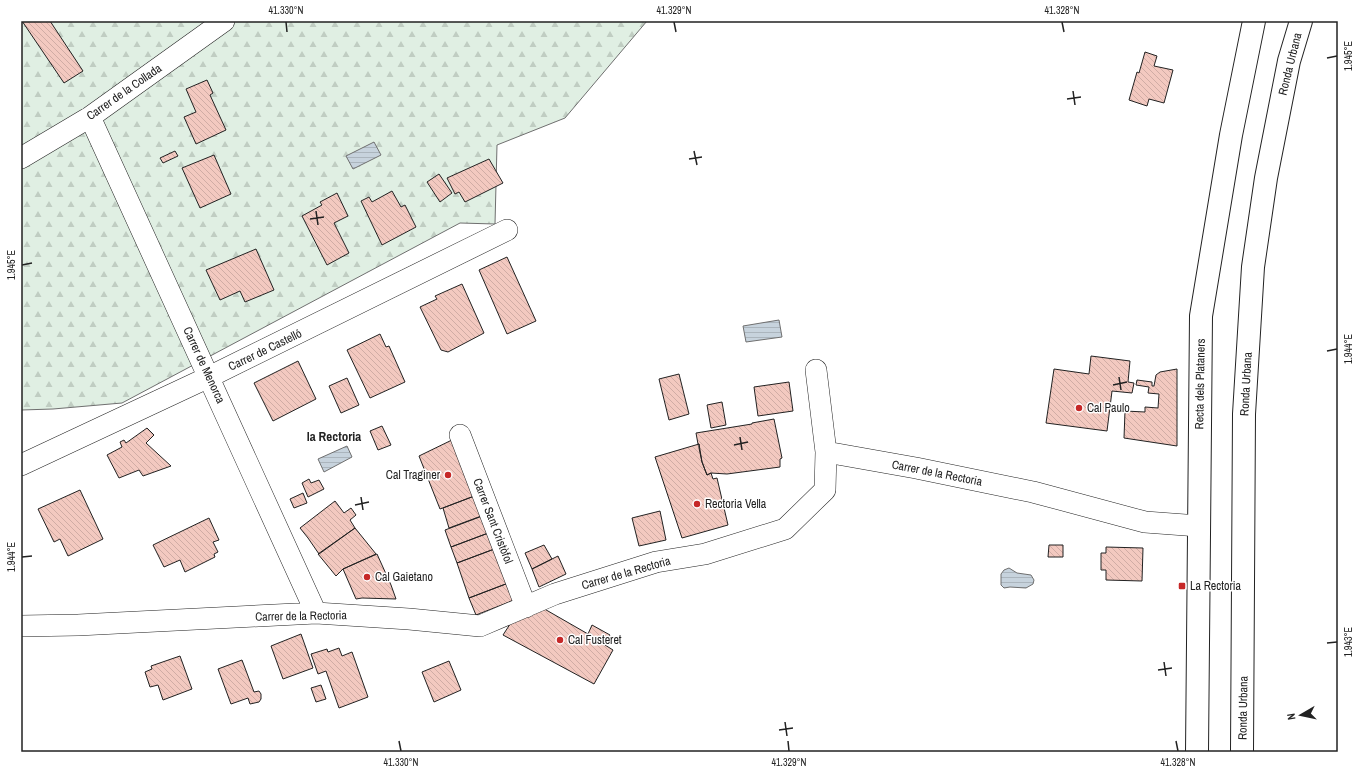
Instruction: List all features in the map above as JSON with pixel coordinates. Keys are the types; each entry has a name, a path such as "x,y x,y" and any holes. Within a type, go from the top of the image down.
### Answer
{"street":[{"name":"Carrer de la Collada","path":"21,158 90,117 224,21"},
{"name":"Recta dels Plataners","path":"1197,752 1201,316 1231,135 1254,21"},
{"name":"Ronda Urbana","path":"1242,752 1244,414 1253,267 1266,178 1289,61 1300,21"},
{"name":"Carrer de Menorca","path":"90,117 210,377 316,613"},
{"name":"Carrer de Castelló","path":"21,465 210,377 506,230"},
{"path":"816,370 826,452"},
{"name":"Carrer Sant Cristòfol","path":"460,435 526,607"},
{"name":"Carrer de la Rectoria","path":"21,626 78,625 316,613 409,619 480,626 555,594 656,562 705,554 785,529 825,490 826,452 916,468 1033,492 1145,522 1199,526"}],"green space":[{"path":"21,21 647,21 565,118 497,145 495,224 460,223 122,403 53,409 21,410"}],"shaded area":[{"path":"374,142 381,155 353,169 346,156"},
{"path":"779,320 782,337 746,342 743,326"},
{"path":"347,446 352,457 324,472 318,459"},
{"path":"1009,568 1017,573 1031,575 1034,580 1033,584 1026,588 1004,588 1001,585 1001,574 1004,570"}],"building":[{"path":"22,21 50,21 83,71 64,83"},
{"path":"1145,52 1157,56 1154,66 1173,70 1164,103 1149,99 1147,106 1129,100 1137,72 1139,73"},
{"path":"207,80 213,93 210,95 226,130 196,144 184,117 196,112 186,89"},
{"path":"175,151 178,156 163,163 160,158"},
{"path":"214,155 231,194 200,208 182,168"},
{"path":"489,159 503,183 465,202 459,192 455,194 447,178"},
{"path":"439,174 452,193 440,202 427,182"},
{"path":"392,191 401,207 405,205 416,227 382,245 361,201 369,197 372,202"},
{"path":"337,193 348,216 334,223 349,253 327,265 302,216 322,205 320,202"},
{"path":"256,249 274,290 245,302 240,291 220,300 206,270"},
{"path":"507,257 536,321 507,334 479,270"},
{"path":"462,284 484,333 448,352 441,350 420,307 437,299 435,296"},
{"path":"380,334 386,347 389,346 405,382 370,398 347,350"},
{"name":"Cal Paulo","path":"1091,356 1130,361 1128,382 1134,383 1132,393 1112,391 1107,431 1046,423 1054,369 1089,374"},
{"path":"298,361 316,399 273,421 254,383"},
{"path":"1177,369 1177,446 1124,438 1125,411 1145,412 1145,407 1158,408 1159,394 1148,393 1149,387 1136,385 1137,380 1152,382 1152,386 1154,386 1156,375 1160,372"},
{"path":"679,374 689,414 669,420 659,379"},
{"path":"347,378 359,405 341,413 329,386"},
{"path":"789,382 793,411 758,416 754,387"},
{"path":"722,402 726,425 711,428 707,405"},
{"path":"774,419 782,458 780,459 780,467 727,474 711,473 707,475 702,462 696,433"},
{"path":"382,426 391,445 378,450 370,431"},
{"path":"147,428 154,435 146,443 171,466 143,476 139,470 119,478 107,455 122,447 120,442 124,440 126,443"},
{"name":"Cal Traginer","path":"456,438 477,495 440,509 419,456"},
{"name":"Rectoria Vella","path":"699,444 702,462 707,475 711,473 713,479 717,478 728,525 682,538 655,457"},
{"path":"309,479 311,483 319,480 324,489 308,497 302,483"},
{"path":"80,490 103,539 68,556 60,539 54,542 38,509"},
{"path":"303,493 307,503 294,508 290,499"},
{"path":"477,495 484,515 449,528 443,508"},
{"path":"335,501 344,513 351,508 356,515 350,520 355,528 319,554 300,528"},
{"path":"660,511 666,540 639,546 632,518"},
{"path":"485,515 491,532 451,547 445,530"},
{"path":"209,518 219,540 213,542 218,552 214,554 215,557 185,572 180,560 164,567 153,545"},
{"path":"355,528 376,554 343,569 336,576 318,554"},
{"path":"491,532 497,548 457,563 451,547"},
{"path":"544,545 552,559 532,569 525,553"},
{"path":"1049,545 1063,545 1063,557 1048,557"},
{"path":"1106,547 1143,548 1142,581 1106,580 1106,570 1101,570 1101,553 1106,553"},
{"path":"497,548 511,582 469,598 457,563"},
{"name":"Cal Gaietano","path":"377,554 396,599 356,599 343,569"},
{"path":"558,556 566,574 539,587 532,569"},
{"path":"511,582 517,599 476,615 469,598"},
{"name":"Cal Fusteret","path":"541,607 588,634 592,625 610,635 605,645 613,650 594,684 503,635 514,618"},
{"path":"301,634 313,668 283,679 271,646"},
{"path":"339,648 342,656 352,652 368,697 339,708 326,671 318,674 311,654 327,649 328,652"},
{"path":"180,656 192,689 163,700 158,685 150,687 145,672 152,669 151,666"},
{"path":"242,660 254,692 259,691 261,694 261,699 259,702 250,704 248,698 231,704 218,669"},
{"path":"449,661 461,690 434,702 422,672"},
{"path":"321,685 326,699 316,702 311,688"}],"place":[{"name":"Cal Paulo","path":"1079,408"},
{"name":"Cal Traginer","path":"448,475"},
{"name":"Rectoria Vella","path":"697,504"},
{"name":"Cal Gaietano","path":"367,577"},
{"name":"La Rectoria","path":"1182,586"},
{"name":"Cal Fusteret","path":"560,640"}],"district":[{"name":"la Rectoria","path":"334,436"}]}
